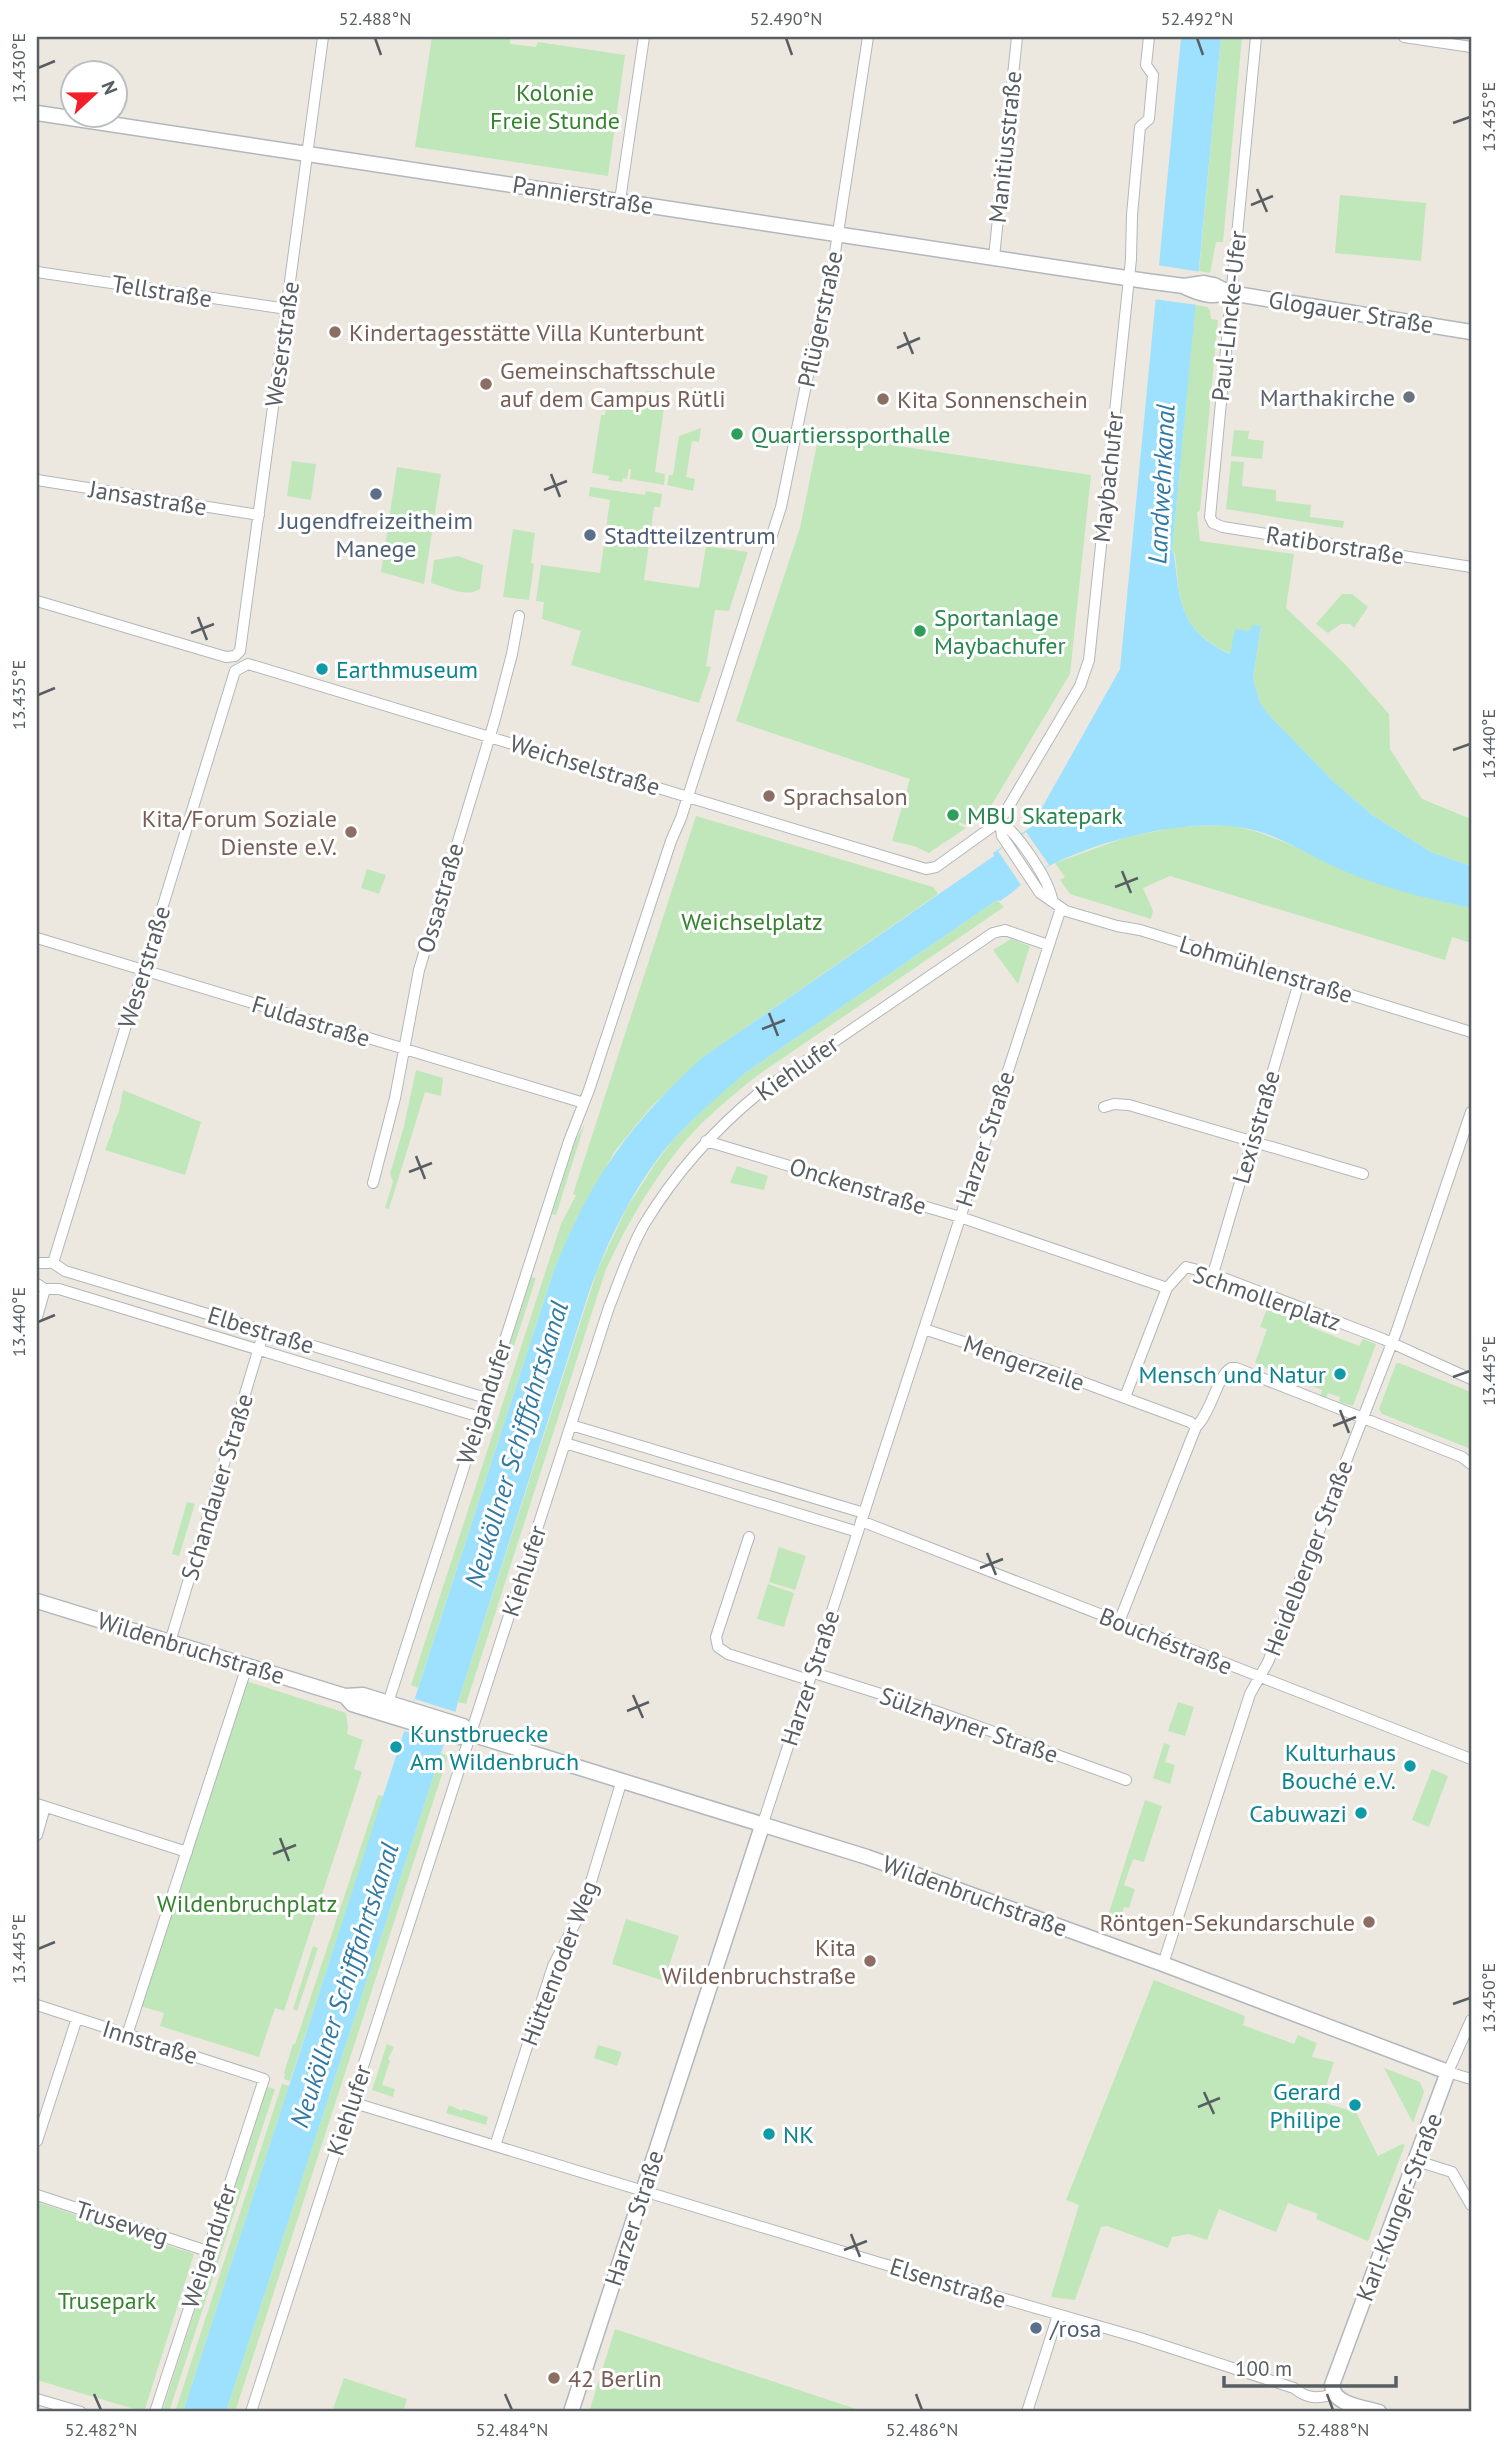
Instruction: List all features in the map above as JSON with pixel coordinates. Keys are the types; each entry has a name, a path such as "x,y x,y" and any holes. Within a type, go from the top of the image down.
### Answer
{"street":[{"name":"Weserstraße","path":"37,601 226,657 240,652 323,37"},
{"path":"620,200 645,37"},
{"name":"Pflügerstraße","path":"688,796 777,525 838,234 868,37"},
{"name":"Manitiusstraße","path":"994,257 1017,37"},
{"name":"Maybachufer","path":"936,867 1000,821 1076,692 1087,668 1129,278 1140,127 1149,119 1153,75 1146,65 1149,37"},
{"name":"Paul-Lincke-Ufer","path":"1209,511 1256,37"},
{"path":"1404,37 1471,47"},
{"name":"Pannierstraße","path":"37,113 1199,288"},
{"name":"Tellstraße","path":"37,272 287,309"},
{"name":"Glogauer Straße","path":"1199,288 1214,285 1230,293 1471,332"},
{"name":"Jansastraße","path":"37,480 259,516"},
{"name":"Ratiborstraße","path":"1209,511 1213,523 1223,527 1471,567"},
{"name":"Ossastraße","path":"373,1183 395,1098 413,999 429,934 489,736 512,654 519,616"},
{"name":"Weichselstraße","path":"234,671 248,664 926,869 936,867"},
{"name":"Weserstraße","path":"53,1264 234,671"},
{"path":"584,1103 688,796"},
{"path":"1000,821 1018,838 1050,887 1052,899"},
{"path":"1000,821 1002,836 1030,879 1040,893 1052,899 1060,908"},
{"name":"Harzer Straße","path":"571,2412 1060,908"},
{"name":"Lohmühlenstraße","path":"1060,908 1471,1032"},
{"name":"Kiehlufer","path":"251,2412 609,1307 644,1224 694,1154 729,1118 759,1093 993,933 1005,930 1048,944"},
{"name":"Fuldastraße","path":"37,938 584,1103"},
{"name":"Lexisstraße","path":"1213,1274 1300,979"},
{"name":"Weigandufer","path":"388,1703 569,1141 584,1103"},
{"path":"1104,1107 1114,1104 1129,1105 1363,1174"},
{"name":"Heidelberger Straße","path":"1163,1964 1250,1694 1268,1662 1392,1343 1471,1112"},
{"name":"Onckenstraße","path":"706,1141 960,1217 1167,1288"},
{"name":"Elbestraße","path":"37,1262 53,1264 65,1271 486,1398"},
{"name":"Schmollerplatz","path":"1125,1397 1167,1288 1186,1267 1213,1274 1392,1343 1471,1379"},
{"path":"37,1317 41,1286"},
{"name":"Elbestraße","path":"41,1286 59,1289 480,1417"},
{"name":"Mengerzeile","path":"924,1329 1125,1397"},
{"name":"Schandauer Straße","path":"170,1642 264,1331"},
{"path":"1119,1622 1196,1427 1206,1417 1223,1375 1231,1368 1462,1457 1471,1464"},
{"path":"1125,1397 1190,1422 1196,1427"},
{"name":"Bouchéstraße","path":"571,1425 861,1522 1471,1759"},
{"name":"Bouchéstraße","path":"565,1443 861,1522"},
{"name":"Sülzhayner Straße","path":"749,1537 716,1637 718,1647 728,1654 939,1712 1126,1780"},
{"name":"Wildenbruchstraße","path":"37,1601 345,1696 363,1695 388,1703 409,1716"},
{"path":"127,2035 247,1666"},
{"name":"Wildenbruchstraße","path":"345,1696 352,1704 409,1716 452,1729 459,1737 471,1734 867,1857 1471,2079"},
{"name":"Hüttenroder Weg","path":"495,2146 553,1966 583,1908 622,1780"},
{"path":"37,1835 41,1805 187,1852"},
{"name":"Innstraße","path":"37,2005 264,2079"},
{"path":"37,2141 76,2018"},
{"name":"Karl-Kunger-Straße","path":"1334,2395 1334,2378 1448,2072 1471,2020"},
{"name":"Weigandufer","path":"155,2412 264,2079"},
{"name":"Elsenstraße","path":"351,2102 1195,2355 1294,2388 1302,2394 1318,2399 1334,2395 1342,2401 1379,2412"},
{"path":"1417,2161 1452,2172 1471,2205"},
{"name":"Truseweg","path":"37,2195 207,2251"},
{"path":"1027,2412 1058,2315"},
{"path":"37,2399 81,2412"}],"green space":[{"name":"Kolonie Freie Stunde","path":"432,37 510,37 510,44 536,47 538,42 625,55 608,176 415,147"},
{"path":"1221,37 1242,37 1223,242 1216,242 1210,273 1199,271"},
{"path":"1340,195 1426,203 1421,261 1335,253"},
{"path":"1195,305 1207,307 1211,319 1218,320 1200,510 1197,513 1200,541 1294,554 1286,608 1345,664 1389,714 1390,749 1422,799 1471,819 1471,866 1431,852 1372,815 1333,781 1270,716 1260,703 1253,678 1261,627 1251,631 1231,654 1201,635 1186,614 1181,601 1175,553 1172,552"},
{"path":"647,391 666,394 655,472 665,474 664,485 630,479 631,469 627,479 623,478 622,482 608,480 609,476 592,473 601,415 605,415 608,395 646,401"},
{"path":"701,428 699,442 692,441 686,477 695,479 693,491 667,485 669,475 673,475 679,436"},
{"path":"1234,430 1249,431 1248,439 1264,441 1262,459 1231,456"},
{"name":"Sportanlage Maybachufer","path":"819,434 1091,475 1070,674 988,811 984,812 986,814 968,826 959,822 959,825 966,828 929,853 892,841 910,779 736,721 800,528"},
{"path":"292,461 316,464 311,500 287,496"},
{"path":"1231,461 1244,462 1242,486 1276,490 1276,501 1311,505 1310,517 1344,521 1343,528 1226,509"},
{"path":"397,467 441,474 424,584 381,572"},
{"path":"590,487 645,495 646,491 662,494 660,507 654,507 644,580 699,588 706,546 748,552 729,611 715,610 706,666 711,667 699,703 571,665 581,631 542,619 544,602 536,601 541,565 600,573 610,500 589,496"},
{"path":"513,529 535,533 529,600 503,597"},
{"path":"458,556 483,565 480,589 462,592 431,583 434,560"},
{"path":"1342,594 1352,594 1368,607 1354,628 1350,624 1341,624 1328,633 1316,624"},
{"name":"Weichselplatz","path":"696,816 933,887 938,894 703,1057 651,1107 615,1151 576,1220 552,1276 418,1688 411,1685 561,1224 576,1195 573,1194"},
{"path":"1229,825 1289,844 1351,874 1471,908 1471,943 1452,937 1445,960 1170,876 1143,888 1153,911 1151,919 1070,894 1060,880 1065,877 1055,863 1127,837 1177,827"},
{"path":"367,869 386,875 379,894 361,888"},
{"path":"997,900 1004,907 739,1090 686,1140 652,1186 606,1269 466,1704 458,1702 597,1271 626,1209 655,1164 673,1140 707,1105 745,1073"},
{"path":"1011,939 1030,946 1018,984 993,950"},
{"path":"416,1070 443,1078 441,1096 425,1092 389,1209 385,1208 393,1182 390,1174"},
{"path":"123,1090 201,1122 185,1175 105,1150 119,1111"},
{"path":"585,1123 556,1215 552,1214 574,1144"},
{"path":"737,1166 768,1176 764,1190 730,1183"},
{"path":"531,1277 536,1278 505,1374 500,1373 506,1355 510,1352 508,1350"},
{"path":"1267,1309 1290,1318 1292,1314 1310,1321 1308,1326 1359,1346 1363,1339 1376,1344 1353,1406 1339,1402 1340,1397 1328,1393 1325,1400 1320,1398 1322,1390 1289,1377 1286,1381 1277,1373 1255,1363 1267,1329 1260,1327"},
{"path":"1396,1364 1471,1392 1471,1449 1382,1414 1379,1409"},
{"path":"187,1502 195,1504 179,1556 172,1554"},
{"path":"779,1547 806,1556 795,1590 769,1582"},
{"path":"768,1584 794,1593 784,1627 757,1619"},
{"name":"Wildenbruchplatz","path":"246,1681 346,1713 347,1734 363,1740 354,1769 362,1772 284,2011 275,2008 259,2057 160,2026 164,2013 140,2006"},
{"path":"1178,1702 1194,1707 1185,1736 1168,1731"},
{"path":"1164,1743 1170,1745 1165,1762 1175,1765 1170,1784 1153,1778"},
{"path":"441,1753 448,1756 235,2412 226,2412"},
{"path":"1432,1769 1448,1776 1429,1827 1412,1820"},
{"path":"378,1795 384,1796 290,2081 284,2079 284,2073"},
{"path":"1145,1800 1162,1806 1144,1862 1133,1859 1124,1885 1135,1889 1129,1908 1124,1907 1119,1923 1107,1919"},
{"path":"626,1919 679,1936 664,1981 612,1964"},
{"path":"313,1946 318,1948 297,2011 293,2009"},
{"path":"1154,1980 1245,2016 1243,2025 1294,2044 1298,2035 1317,2043 1312,2057 1334,2062 1321,2102 1356,2112 1378,2156 1405,2145 1368,2241 1316,2219 1318,2214 1288,2203 1276,2232 1219,2209 1207,2240 1189,2234 1172,2237 1168,2248 1107,2226 1101,2227 1075,2300 1051,2297 1079,2205 1066,2200"},
{"path":"387,2044 394,2047 388,2059 390,2061 382,2085 395,2089 393,2097 372,2090"},
{"path":"598,2045 622,2052 617,2066 594,2058"},
{"path":"1384,2068 1420,2082 1424,2092 1413,2123"},
{"path":"282,2084 289,2086 183,2412 175,2412"},
{"path":"267,2087 275,2089 169,2412 162,2412"},
{"path":"449,2105 488,2117 486,2125 446,2113"},
{"name":"Trusepark","path":"37,2202 123,2231 125,2227 144,2234 144,2238 194,2254 144,2412 37,2380"},
{"path":"615,2329 633,2335 865,2412 589,2412"},
{"path":"344,2378 407,2399 403,2412 332,2412"}],"water":[{"path":"1181,37 1221,37 1172,552 1181,601 1192,625 1201,635 1230,654 1235,629 1250,631 1252,625 1261,626 1253,678 1260,703 1333,781 1372,815 1431,852 1471,866 1471,908 1363,879 1257,831 1206,826 1149,832 1121,839 1069,857 1034,875 1000,901 997,900 745,1073 674,1139 625,1210 590,1289 447,1744 444,1744 226,2412 183,2412 552,1276 580,1212 613,1156 632,1131 653,1106 703,1057 994,856 993,853 1031,827 1120,669"}],"pier":[{"path":"1157,265 1201,272 1198,305 1153,299"},
{"path":"1026,832 1049,865 1021,885 998,851"},
{"path":"415,1699 456,1712 447,1744 404,1731"}],"place":[{"name":"Kindertagesstätte Villa Kunterbunt","path":"335,332"},
{"name":"Gemeinschaftsschule auf dem Campus Rütli","path":"486,384"},
{"name":"Marthakirche","path":"1409,397"},
{"name":"Kita Sonnenschein","path":"883,399"},
{"name":"Quartierssporthalle","path":"737,434"},
{"name":"Jugendfreizeitheim Manege","path":"376,494"},
{"name":"Stadtteilzentrum","path":"590,535"},
{"name":"Sportanlage Maybachufer","path":"920,631"},
{"name":"Earthmuseum","path":"322,669"},
{"name":"Sprachsalon","path":"769,796"},
{"name":"MBU Skatepark","path":"953,815"},
{"name":"Kita/Forum Soziale Dienste e.V.","path":"351,832"},
{"name":"Mensch und Natur","path":"1340,1374"},
{"name":"Kunstbruecke Am Wildenbruch","path":"396,1747"},
{"name":"Kulturhaus Bouché e.V.","path":"1410,1766"},
{"name":"Cabuwazi","path":"1361,1813"},
{"name":"Röntgen-Sekundarschule","path":"1369,1922"},
{"name":"Kita Wildenbruchstraße","path":"870,1961"},
{"name":"Gerard Philipe","path":"1355,2105"},
{"name":"NK","path":"769,2134"},
{"name":"/rosa","path":"1036,2328"},
{"name":"42 Berlin","path":"554,2378"}],"water label":[{"name":"Landwehrkanal","path":"1161,484"},
{"name":"Neuköllner Schifffahrtskanal","path":"516,1444"},
{"name":"Neuköllner Schifffahrtskanal","path":"344,1985"}]}
